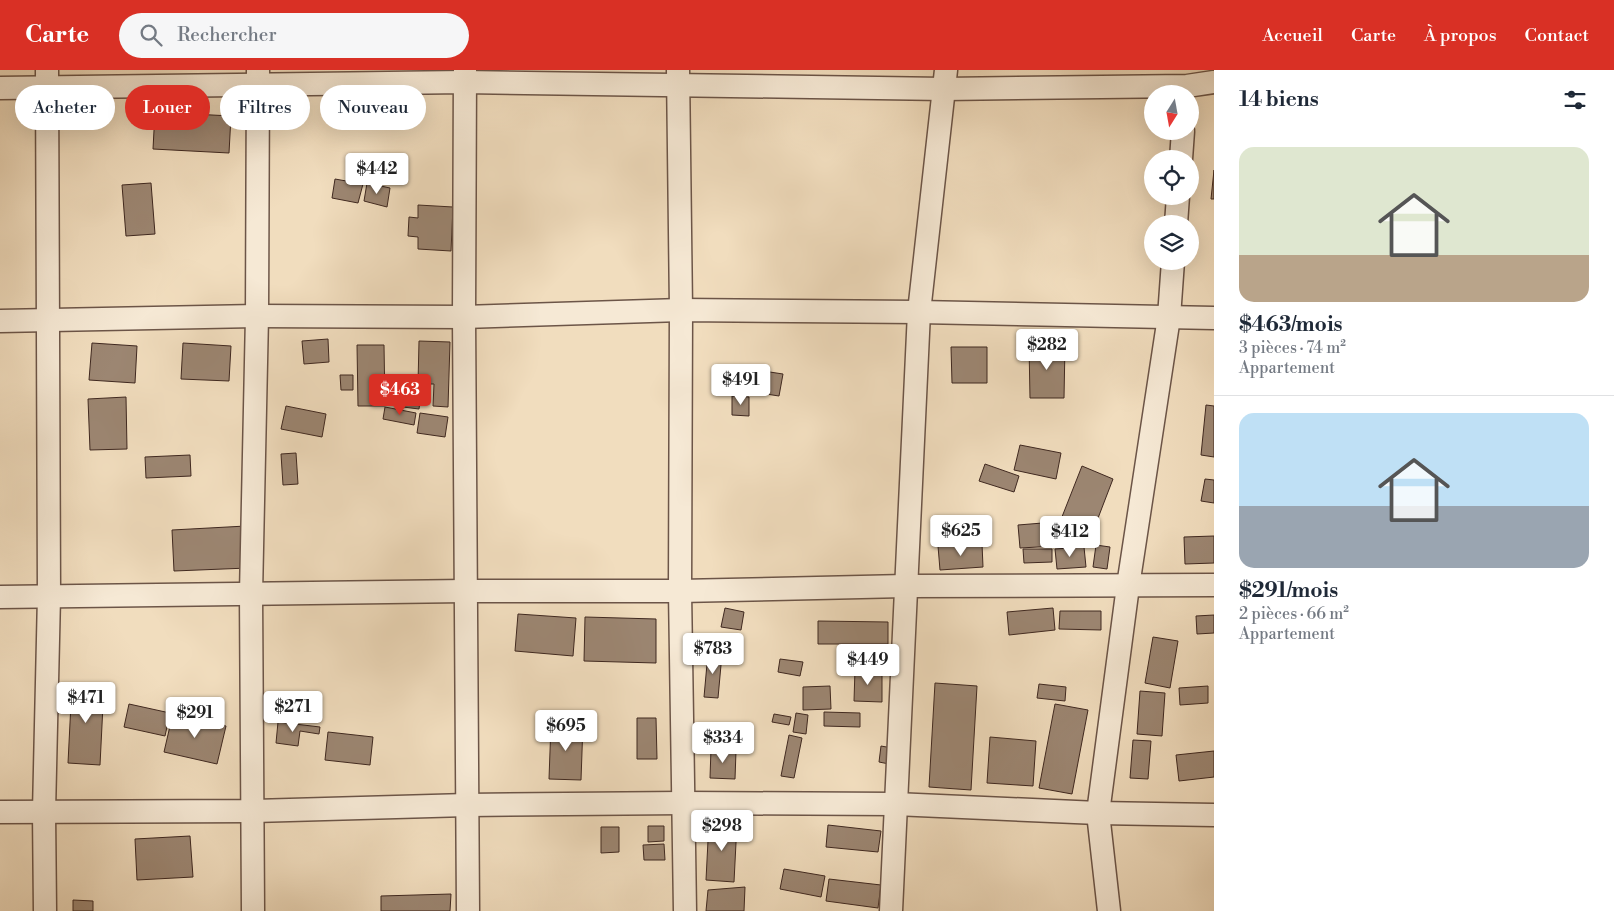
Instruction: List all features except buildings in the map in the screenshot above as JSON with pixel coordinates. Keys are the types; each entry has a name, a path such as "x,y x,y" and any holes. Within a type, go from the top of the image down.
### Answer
{"street":[{"path":"464,76 468,911"},
{"path":"0,88 48,79 464,76 945,80 1144,88"},
{"path":"253,911 251,594 257,316 258,77"},
{"path":"678,77 681,310 680,592 685,911"},
{"path":"45,911 44,812 49,596 48,79"},
{"path":"890,911 919,312 945,80"},
{"path":"1199,86 1214,82"},
{"path":"1109,911 1098,813 1128,586 1169,317 1172,270"},
{"path":"0,321 257,316 464,317 681,310 919,312 1214,318"},
{"path":"0,597 465,591 680,592 905,586 1214,585"},
{"path":"0,812 252,811 467,805 683,803 895,804 1098,813 1214,814"}]}
